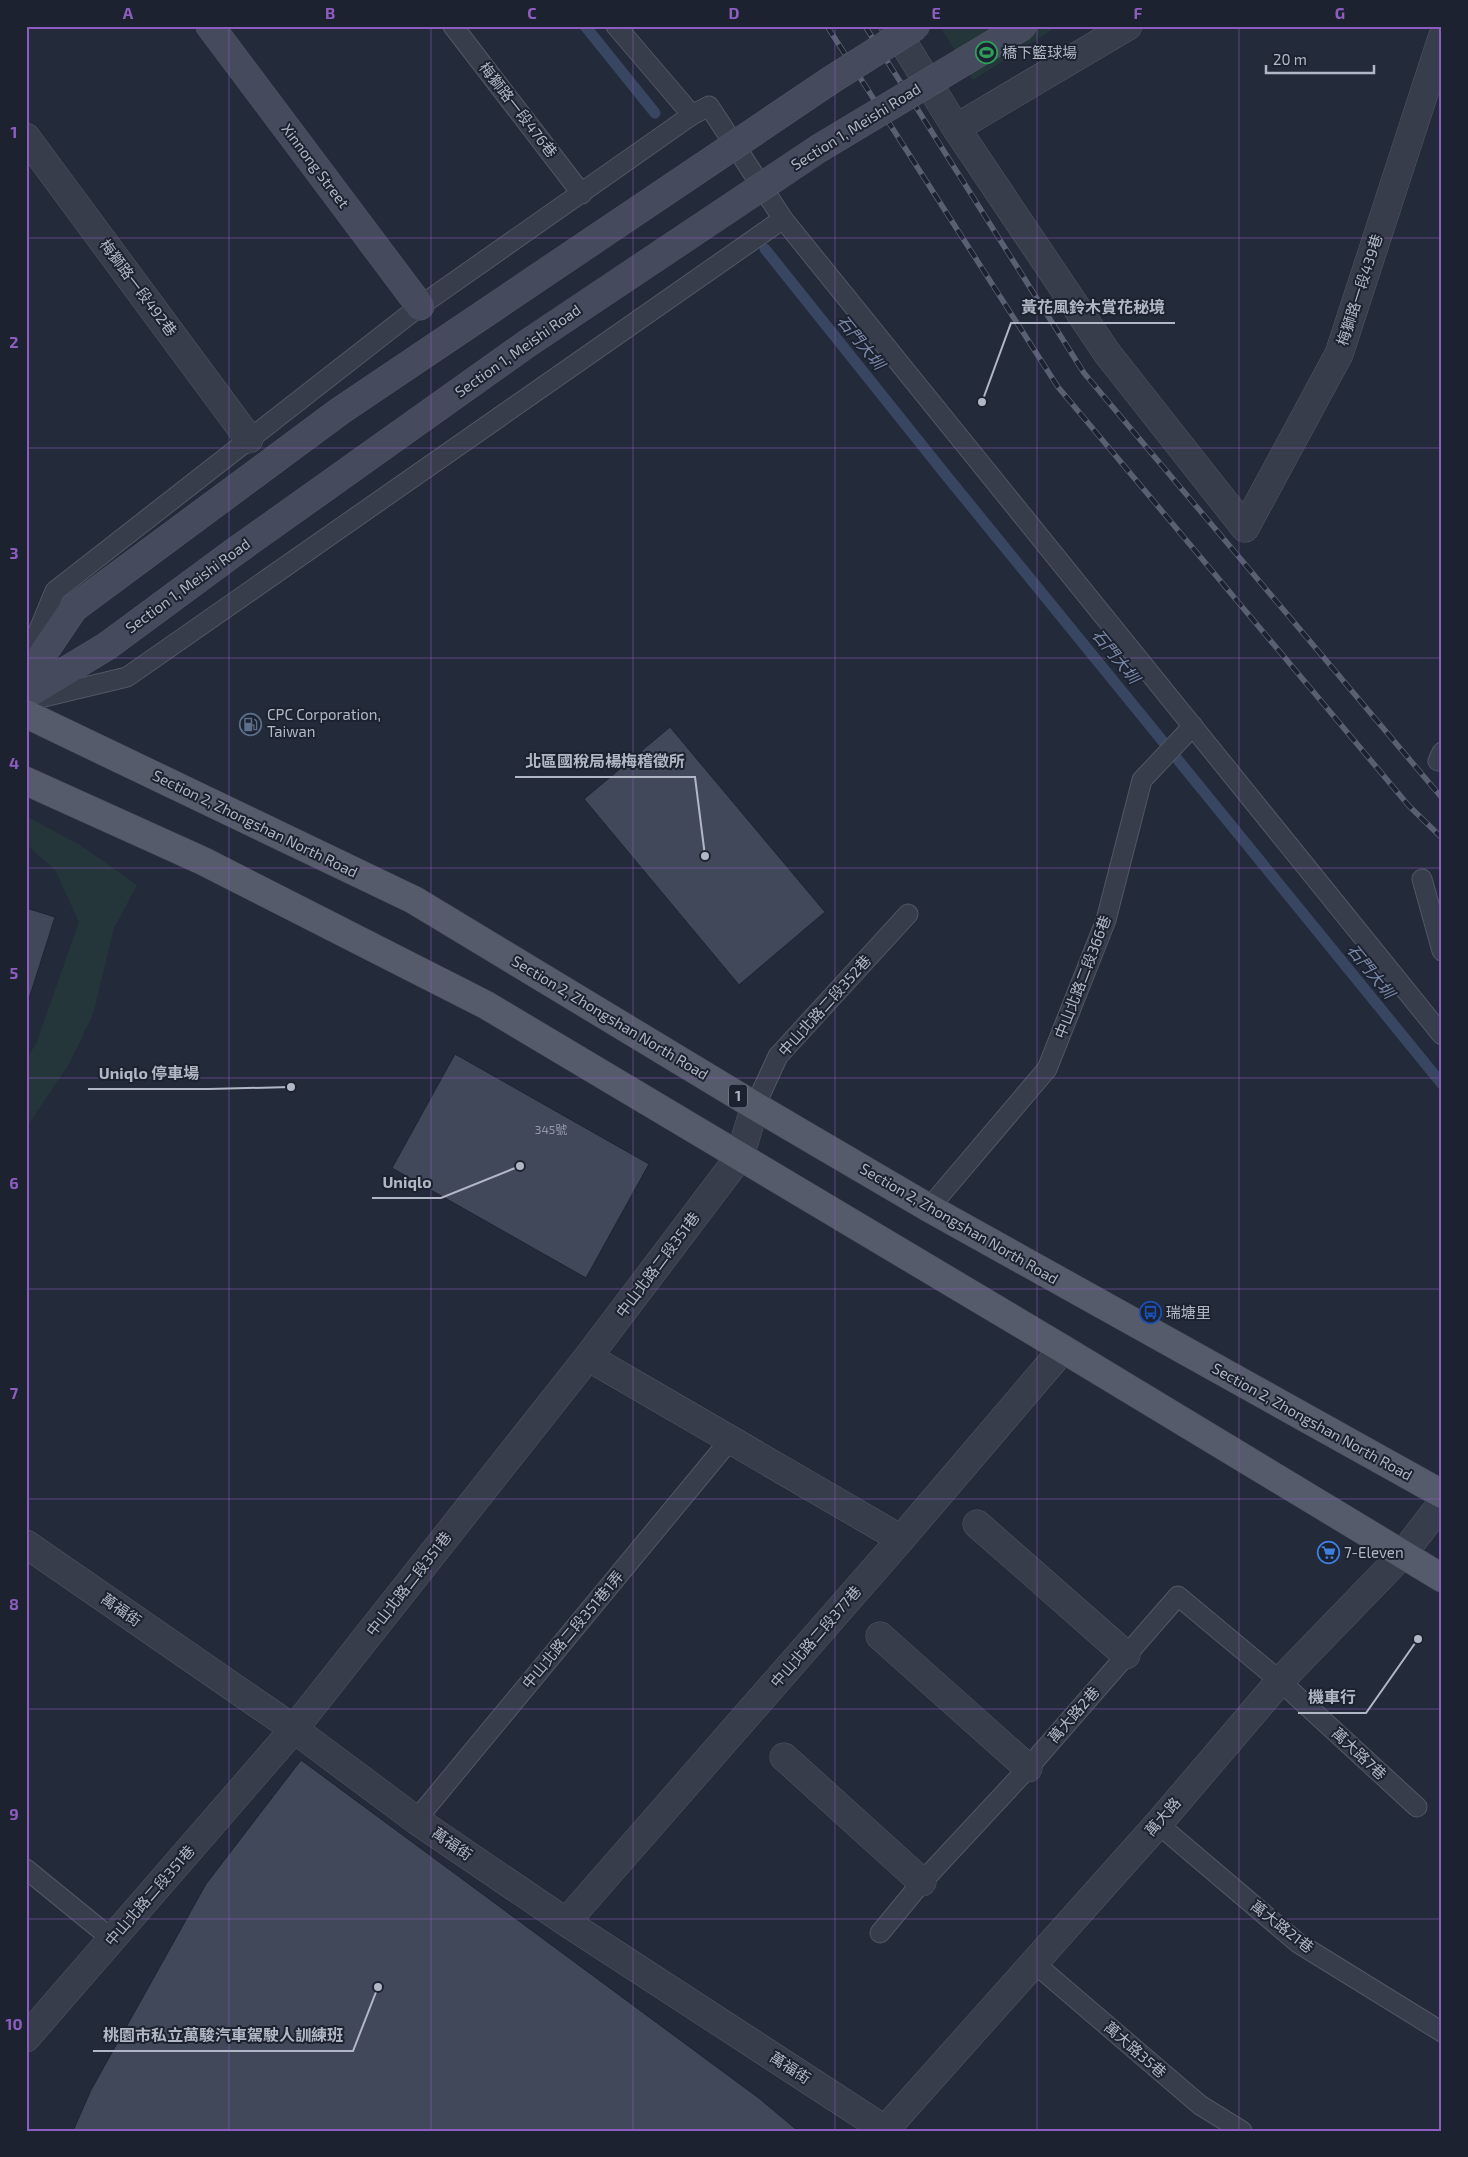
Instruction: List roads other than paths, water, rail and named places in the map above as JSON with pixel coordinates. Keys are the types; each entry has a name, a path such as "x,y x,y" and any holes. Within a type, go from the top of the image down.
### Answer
{"main road":[{"name":"Section 2, Zhongshan North Road","path":"26,714 414,900 755,1106 929,1208 1442,1494"},
{"path":"26,781 211,865 486,1005 1063,1349 1442,1578"}],"street":[{"name":"Xinnong Street","path":"210,26 420,306"},
{"path":"893,26 956,128 1128,26"},
{"path":"26,679 74,608 340,411 823,86 916,26"},
{"name":"Section 1, Meishi Road","path":"26,695 107,646 225,558 528,342 818,149 1023,26"},
{"name":"梅獅路一段439巷","path":"956,128 1107,354 1245,528 1339,354 1442,38"},
{"name":"梅獅路一段492巷","path":"26,137 249,439"},
{"name":"中山北路二段351巷","path":"26,2038 294,1730 588,1357 740,1156 755,1106"},
{"name":"中山北路二段377巷","path":"566,1922 901,1539 1063,1349"},
{"path":"588,1357 901,1539"},
{"name":"萬大路","path":"885,2130 1158,1824 1280,1681 1402,1555 1442,1503"},
{"path":"977,1524 1126,1655"},
{"name":"萬福街","path":"26,1544 294,1730 416,1820 566,1922 885,2130"},
{"path":"880,1636 1028,1768"},
{"path":"784,1756 922,1882"}],"lane":[{"name":"梅獅路一段476巷","path":"453,26 582,194"},
{"path":"616,26 692,115"},
{"path":"26,662 55,591 420,306 692,115 709,106 783,219 1188,732 1442,1035"},
{"path":"26,701 127,677 783,219"},
{"name":"中山北路二段366巷","path":"929,1208 1047,1068 1106,920 1142,780 1188,732"},
{"path":"1422,879 1442,951"},
{"name":"中山北路二段352巷","path":"755,1106 778,1056 908,914"},
{"name":"中山北路二段351巷1弄","path":"416,1820 730,1440"},
{"name":"萬大路2巷","path":"880,1933 922,1882 1028,1768 1178,1596 1280,1681"},
{"name":"萬大路7巷","path":"1280,1681 1417,1807"},
{"name":"萬大路21巷","path":"1158,1824 1298,1944 1442,2032"},
{"path":"26,1868 112,1939"},
{"name":"萬大路35巷","path":"1033,1962 1200,2105 1242,2131"}],"waterway":[{"name":"石門大圳","path":"585,26 655,113"},
{"name":"石門大圳","path":"765,249 945,474 1442,1084"}],"railway":[{"path":"827,26 1058,387 1409,806 1442,838"},
{"path":"865,26 1084,373 1442,798"}],"place":[{"name":"橋下籃球場","path":"986,53"},
{"name":"黃花風鈴木賞花秘境","path":"982,402"},
{"name":"CPC Corporation, Taiwan","path":"251,724"},
{"name":"北區國稅局楊梅稽徵所","path":"705,856"},
{"name":"Uniqlo 停車場","path":"291,1087"},
{"name":"Uniqlo","path":"520,1166"},
{"name":"瑞塘里","path":"1150,1313"},
{"name":"7-Eleven","path":"1328,1553"},
{"name":"機車行","path":"1418,1639"},
{"name":"桃園市私立萬駿汽車駕駛人訓練班","path":"378,1987"}]}
